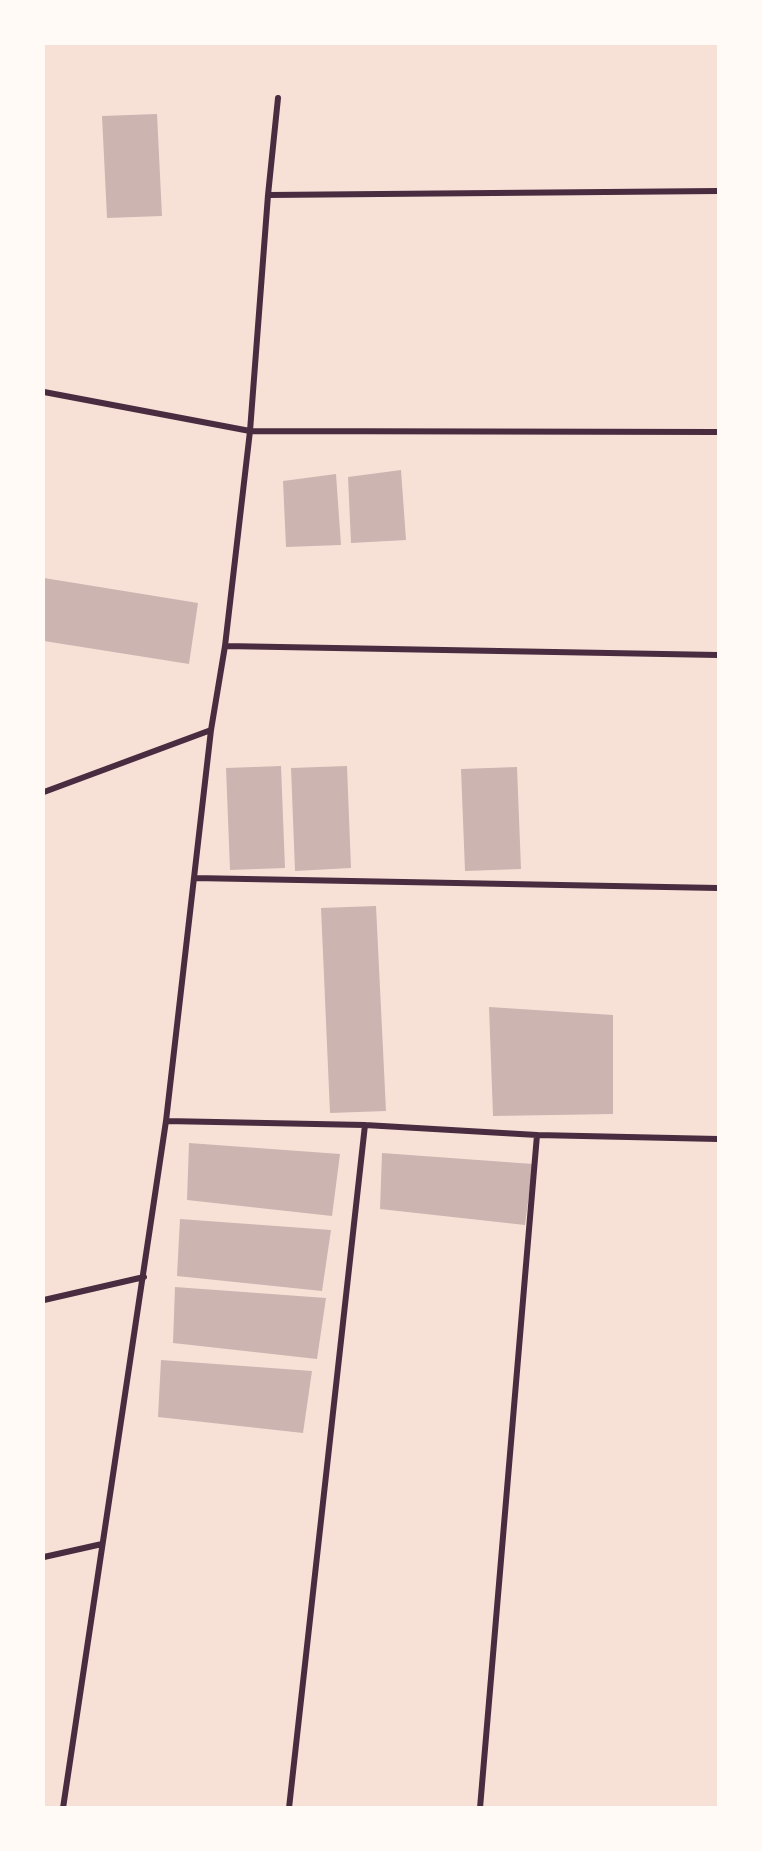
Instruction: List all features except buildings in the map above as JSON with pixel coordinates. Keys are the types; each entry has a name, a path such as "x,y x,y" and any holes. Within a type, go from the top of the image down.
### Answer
{"street":[{"path":"63,1808 166,1121 211,730 225,646 250,431 268,195 278,98"},
{"path":"268,195 718,190"},
{"path":"44,392 250,431 718,432"},
{"path":"225,646 718,656"},
{"path":"44,792 211,730"},
{"path":"194,878 718,888"},
{"path":"166,1121 365,1125 537,1136 718,1139"},
{"path":"289,1808 365,1125"},
{"path":"480,1808 537,1136"},
{"path":"44,1300 144,1277"},
{"path":"44,1557 102,1544"}]}
